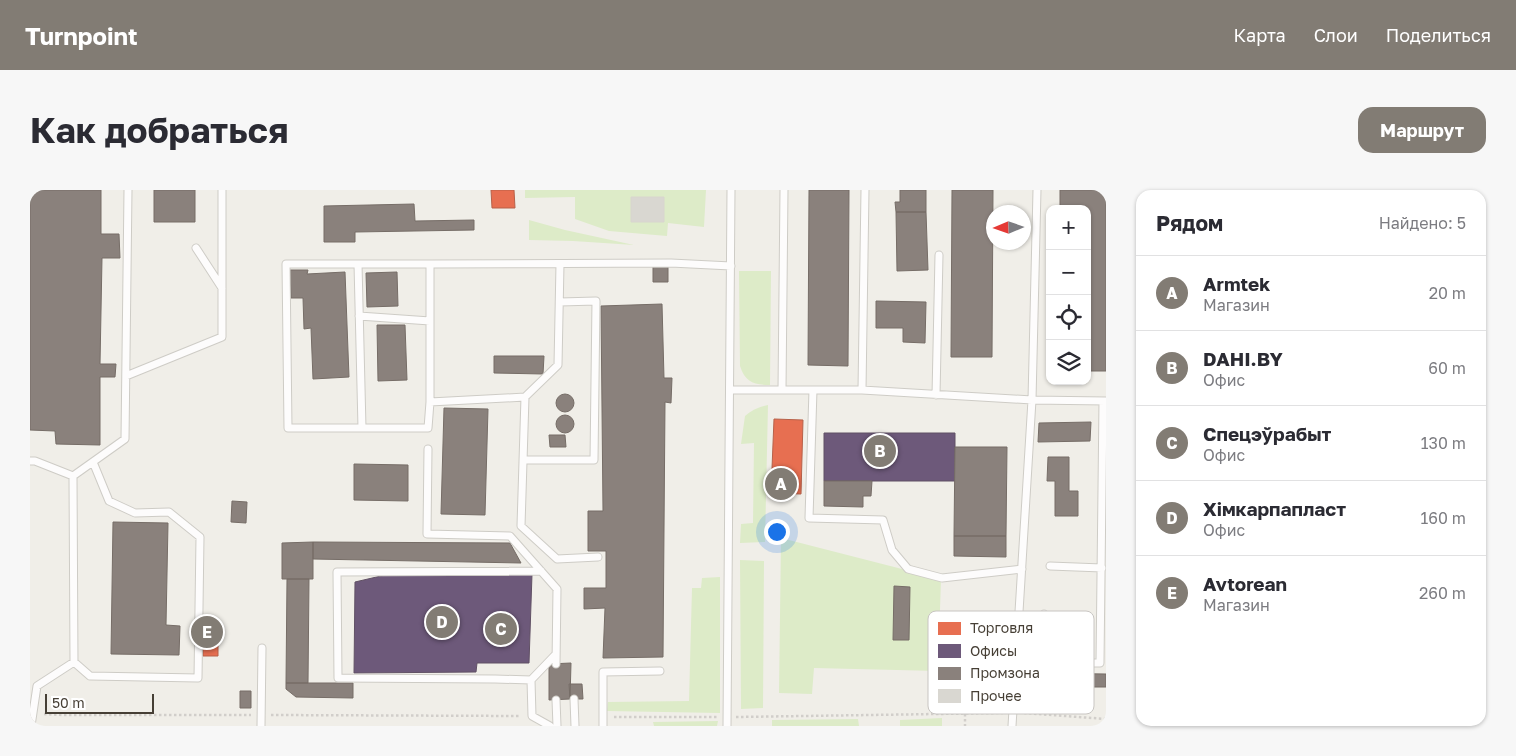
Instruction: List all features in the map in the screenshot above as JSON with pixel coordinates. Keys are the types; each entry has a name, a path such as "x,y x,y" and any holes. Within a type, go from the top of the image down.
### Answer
{"lane":[{"path":"73,476 125,439 128,190"},
{"path":"126,376 222,337 222,190"},
{"path":"727,726 731,190"},
{"path":"782,390 784,190"},
{"path":"862,390 865,190"},
{"path":"1019,611 1032,400 1037,190"},
{"path":"196,248 222,288"},
{"path":"936,394 939,254"},
{"path":"430,264 430,402 428,428 288,428 286,264 677,263 731,266"},
{"path":"358,264 362,428"},
{"path":"430,402 525,397 558,365 560,264"},
{"path":"523,460 594,460 596,301 560,302"},
{"path":"360,316 430,321"},
{"path":"730,390 862,390 1032,400 1105,401 1100,663 1094,663"},
{"path":"813,390 809,518 883,520 892,550 908,569 942,578 1022,569"},
{"path":"525,397 521,526 557,559 598,557"},
{"path":"428,449 427,534 510,536 556,589 556,664"},
{"path":"30,460 73,476"},
{"path":"73,476 74,662 90,676 198,678 200,537 169,512 135,513 108,501 93,462"},
{"path":"1050,566 1102,568"},
{"path":"532,680 495,678 338,678 338,572 541,571"},
{"path":"261,726 262,648"},
{"path":"550,726 532,716 532,680 556,654"},
{"path":"31,726 36,686 74,662"},
{"path":"603,726 603,672 660,672"},
{"path":"574,699 575,726"},
{"path":"556,700 556,726"}],"path":[{"path":"965,714 966,726"}],"green space":[{"path":"525,190 706,190 704,227 668,223 667,236 609,231 575,219 575,197 525,198"},
{"path":"529,220 565,230 634,245 529,240"},
{"path":"739,271 771,271 770,385 751,382 747,379 740,366"},
{"path":"768,405 765,542 740,543 741,524 753,523 754,443 741,444 745,416 755,409"},
{"path":"781,538 941,579 940,611 928,611 928,671 814,668 812,694 779,693"},
{"path":"740,560 764,561 763,708 741,709"},
{"path":"720,577 720,713 607,711 608,702 689,701 692,588 701,588 702,578"},
{"path":"942,718 942,726 900,726 900,720"},
{"path":"858,719 859,726 772,726 772,720"},
{"path":"718,721 717,726 654,726 653,722"}],"building: Торговля":[{"path":"491,190 514,190 515,208 492,208"},
{"path":"774,419 803,420 801,494 771,493"},
{"path":"203,623 218,623 218,656 203,656"}],"building: Офисы":[{"path":"824,433 955,433 955,481 824,481"},
{"path":"398,572 532,574 529,663 477,663 476,672 354,673 355,582"}],"building: Промзона":[{"path":"30,190 101,190 101,234 119,234 120,258 102,258 100,364 116,364 115,377 100,377 100,445 56,444 55,431 30,430"},
{"path":"154,190 195,190 195,222 154,222"},
{"path":"809,190 849,190 848,366 808,365"},
{"path":"900,190 926,190 926,212 896,212 895,202 900,202"},
{"path":"952,190 993,190 993,205 986,205 986,250 993,250 992,357 951,357"},
{"path":"1060,190 1106,190 1106,371 1091,371 1091,205 1060,205"},
{"path":"414,204 415,221 474,220 474,230 355,232 355,242 324,242 324,206"},
{"path":"896,212 926,212 928,270 897,271"},
{"path":"653,265 668,265 668,282 653,282"},
{"path":"290,270 308,270 307,274 345,272 349,377 313,379 311,328 304,329 303,298 291,298"},
{"path":"397,272 398,306 367,307 366,273"},
{"path":"876,301 926,302 925,343 903,342 903,328 876,328"},
{"path":"662,304 664,378 672,378 671,403 665,402 663,657 603,658 605,608 584,609 584,588 606,588 606,551 588,551 588,511 603,511 601,306"},
{"path":"377,325 405,325 407,380 378,381"},
{"path":"494,356 544,356 543,374 494,373"},
{"path":"565,394 571,397 574,403 571,409 565,412 559,409 556,403 559,397"},
{"path":"444,408 488,409 485,515 441,514"},
{"path":"565,415 571,418 574,424 571,430 565,433 559,430 556,424 559,418"},
{"path":"1091,422 1090,441 1038,442 1039,423"},
{"path":"549,435 565,435 566,447 550,447"},
{"path":"955,447 1007,447 1006,536 954,536"},
{"path":"1048,457 1069,457 1069,491 1078,491 1078,516 1055,516 1055,481 1047,481"},
{"path":"354,464 408,465 408,501 354,500"},
{"path":"824,481 872,481 871,496 863,496 863,507 824,506"},
{"path":"232,501 247,502 246,523 231,522"},
{"path":"113,522 168,523 166,625 180,626 179,655 111,654"},
{"path":"954,536 1006,536 1006,557 954,556"},
{"path":"313,542 313,579 282,579 282,543"},
{"path":"313,542 510,543 521,563 313,559"},
{"path":"287,579 309,579 308,683 286,683"},
{"path":"894,586 910,587 909,640 893,640"},
{"path":"571,663 570,699 549,700 549,664"},
{"path":"1094,674 1106,674 1106,687 1094,687"},
{"path":"286,683 353,683 353,698 296,697 286,689"},
{"path":"569,684 582,684 583,699 570,699"},
{"path":"240,691 251,691 251,708 240,708"}],"building: Прочее":[{"path":"631,197 664,197 664,222 631,222"}],"place":[{"name":"DAHI.BY","path":"880,451"},
{"name":"Armtek","path":"781,484"},
{"name":"Хімкарпапласт","path":"442,622"},
{"name":"Спецэўрабыт","path":"501,629"},
{"name":"Avtorean","path":"207,632"}]}
